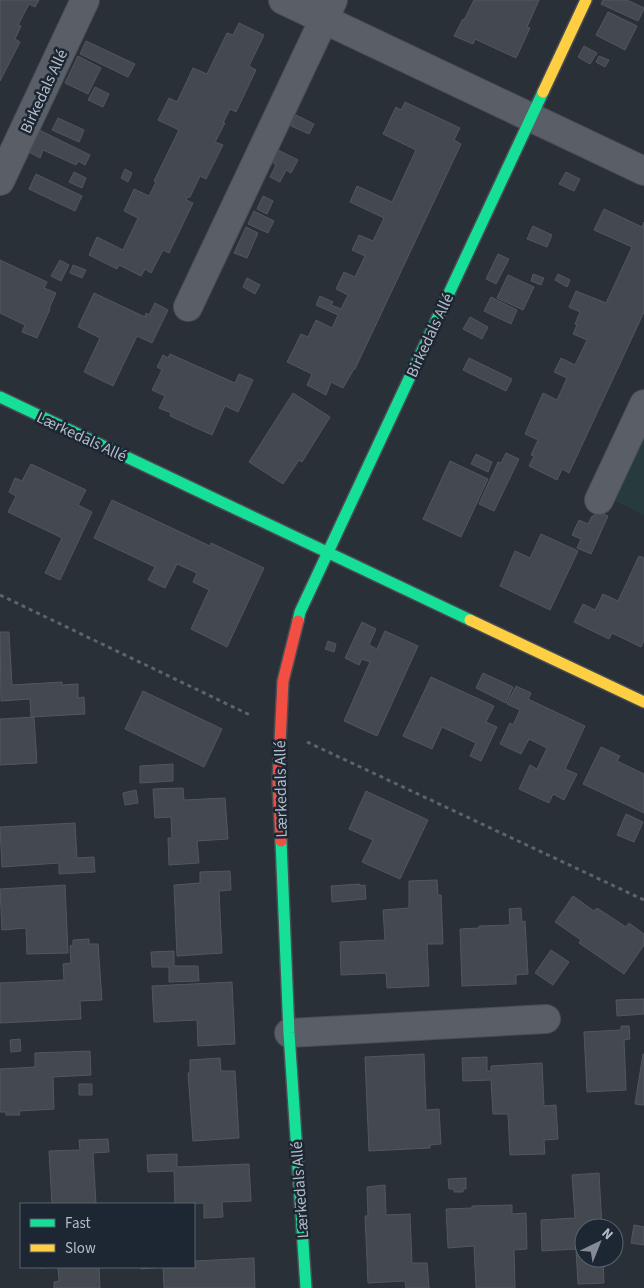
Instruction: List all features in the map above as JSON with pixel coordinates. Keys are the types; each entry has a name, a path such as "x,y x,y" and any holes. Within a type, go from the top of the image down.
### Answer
{"street":[{"name":"Birkedals Allé","path":"0,181 85,0"},
{"path":"283,0 329,10 531,117 644,171"},
{"name":"Birkedals Allé","path":"327,553 586,0"},
{"path":"188,307 329,10"},
{"name":"Lærkedals Allé","path":"0,397 644,702"},
{"path":"599,500 644,404"},
{"name":"Lærkedals Allé","path":"306,1288 289,1033 278,783 283,681 300,612 327,553"},
{"path":"289,1033 546,1019"}],"path":[{"path":"0,595 644,900"}],"green space":[{"path":"644,424 644,515 609,498"}],"building":[{"path":"0,0 39,0 35,7 29,4 18,25 21,26 15,39 20,42 0,81"},
{"path":"474,0 539,0 527,27 530,28 516,58 475,39 473,44 454,36"},
{"path":"603,0 627,0 644,9 638,21 601,4"},
{"path":"608,12 637,26 625,50 596,35"},
{"path":"239,23 264,35 249,66 256,70 236,112 230,109 223,123 225,123 215,142 223,145 206,179 200,176 190,197 186,200 193,203 169,253 163,250 151,273 145,269 141,276 119,265 117,269 89,255 97,237 123,250 138,218 124,211 134,189 149,196 156,182 154,181 179,130 158,120 169,98 177,102 193,68 207,74 227,33 233,35"},
{"path":"86,41 135,64 128,77 80,54"},
{"path":"584,46 597,53 590,64 578,57"},
{"path":"78,56 101,68 88,94 65,83"},
{"path":"599,56 609,60 605,67 596,62"},
{"path":"95,87 109,94 103,107 88,100"},
{"path":"405,102 460,128 454,140 461,144 355,369 343,388 331,382 326,395 307,385 312,374 287,362 301,334 308,337 316,320 332,328 338,315 316,305 320,296 333,302 331,305 341,309 348,295 336,289 344,272 355,277 365,256 352,250 359,235 373,241 384,218 350,202 357,186 392,202 416,150 383,134 396,107 401,110"},
{"path":"296,115 314,124 309,134 291,126"},
{"path":"58,118 84,130 79,142 52,130"},
{"path":"35,128 90,155 85,165 78,161 76,165 43,150 40,158 25,150"},
{"path":"278,150 298,160 291,173 286,170 280,182 270,177 276,165 272,162"},
{"path":"125,169 132,173 128,182 121,178"},
{"path":"74,172 86,178 82,188 69,182"},
{"path":"566,172 580,179 574,191 559,184"},
{"path":"36,174 82,196 75,211 29,189"},
{"path":"263,196 273,201 267,214 257,209"},
{"path":"604,209 642,227 644,222 644,312 569,473 562,469 557,480 529,466 534,456 531,455 538,440 525,434 543,393 557,400 567,378 554,372 561,358 575,365 587,340 573,334 580,312 569,307 576,291 606,303 632,247 594,230"},
{"path":"254,211 274,221 268,233 248,224"},
{"path":"533,226 552,235 547,247 527,239"},
{"path":"246,227 258,233 247,258 234,253"},
{"path":"498,254 509,259 496,284 486,279"},
{"path":"0,260 47,282 44,288 56,293 37,338 22,332 25,325 0,313"},
{"path":"60,260 69,265 61,281 51,276"},
{"path":"73,265 86,270 82,278 70,273"},
{"path":"533,274 544,278 541,285 531,281"},
{"path":"558,274 570,280 567,287 555,280"},
{"path":"508,275 534,287 523,310 497,298"},
{"path":"247,278 260,285 255,294 243,287"},
{"path":"94,293 145,317 146,313 149,315 155,303 168,310 152,343 137,336 113,386 84,372 100,338 78,327"},
{"path":"491,297 517,310 511,324 484,311"},
{"path":"470,317 488,327 482,339 463,329"},
{"path":"170,354 235,383 239,374 253,380 238,412 225,406 212,435 170,416 171,413 159,408 165,396 152,390 162,370 157,367 163,355 168,358"},
{"path":"469,358 512,379 506,391 463,370"},
{"path":"293,393 330,417 302,462 299,460 283,484 249,462"},
{"path":"506,453 519,459 494,511 479,504 498,462 501,463"},
{"path":"476,454 492,462 488,472 471,464"},
{"path":"450,461 488,479 461,537 423,519"},
{"path":"31,464 86,490 78,505 92,512 60,580 45,573 62,538 8,512 16,496 9,492 15,478 22,481"},
{"path":"112,500 210,546 211,543 264,568 227,647 191,629 209,590 193,582 197,573 177,564 165,588 148,580 155,567 94,538"},
{"path":"596,511 608,516 591,554 577,548 581,539 572,535 579,520 588,524"},
{"path":"541,534 578,551 550,610 500,586 515,551 530,558"},
{"path":"639,556 644,558 644,640 641,647 612,633 609,639 574,622 583,604 595,610 603,594 618,601"},
{"path":"362,622 376,629 369,645 377,649 385,631 418,646 377,736 344,721 370,662 362,659 359,665 345,658"},
{"path":"0,632 9,632 12,685 62,682 62,685 78,684 78,698 84,697 85,714 31,717 30,699 1,701"},
{"path":"328,641 336,644 334,652 325,649"},
{"path":"483,673 513,687 506,703 476,688"},
{"path":"431,677 494,706 486,722 497,727 481,761 470,756 476,743 442,727 432,749 403,736"},
{"path":"516,686 531,693 528,699 585,726 565,769 577,774 564,800 553,794 549,803 519,789 530,765 537,769 547,748 529,739 521,754 500,744 510,723 513,725 520,710 507,704"},
{"path":"143,691 222,729 204,767 125,729"},
{"path":"34,717 37,763 0,765 0,719"},
{"path":"601,747 620,756 617,761 644,774 644,813 583,784"},
{"path":"173,764 173,781 140,783 140,766"},
{"path":"183,788 184,800 225,798 228,839 197,841 199,863 169,865 168,838 172,838 171,817 155,818 153,789"},
{"path":"136,790 138,803 125,805 123,793"},
{"path":"366,791 428,820 400,879 362,862 373,840 349,829"},
{"path":"626,814 643,822 634,842 617,835"},
{"path":"75,823 77,858 94,857 95,872 59,874 59,863 2,867 0,827"},
{"path":"230,871 231,890 219,891 222,953 177,956 174,885 200,883 200,872"},
{"path":"437,880 438,895 441,895 443,944 427,944 429,986 387,988 386,973 341,975 340,942 385,940 383,910 409,908 409,881"},
{"path":"360,884 360,886 365,885 366,899 332,902 331,886"},
{"path":"65,885 68,953 27,954 26,928 2,930 0,889"},
{"path":"573,896 594,911 597,908 626,927 629,923 644,934 644,945 624,974 579,943 581,940 555,922"},
{"path":"521,908 522,922 525,921 528,974 516,975 516,984 462,986 460,929 510,925 509,909"},
{"path":"89,939 89,944 98,944 102,1000 80,1001 81,1019 0,1023 0,983 64,980 63,964 71,963 70,946 73,945 73,940"},
{"path":"551,950 569,962 553,985 535,973"},
{"path":"174,951 174,966 198,966 199,981 169,982 169,967 152,967 151,952"},
{"path":"232,982 235,1044 198,1046 197,1020 154,1022 152,986"},
{"path":"644,999 644,1014 617,1016 616,1000"},
{"path":"621,1026 629,1026 630,1039 624,1040 626,1090 587,1092 584,1032 621,1030"},
{"path":"20,1039 21,1051 11,1052 10,1040"},
{"path":"90,1051 91,1075 53,1077 54,1109 19,1111 20,1115 6,1115 6,1112 0,1112 0,1069 35,1067 35,1053"},
{"path":"424,1054 426,1110 439,1109 441,1144 430,1145 430,1148 369,1151 365,1057"},
{"path":"644,1054 644,1105 635,1104"},
{"path":"487,1057 487,1071 491,1071 491,1066 542,1063 544,1106 556,1105 558,1139 544,1140 545,1154 510,1155 508,1114 493,1114 491,1080 463,1081 462,1058"},
{"path":"220,1058 221,1071 235,1071 239,1138 193,1141 188,1073 190,1073 190,1060"},
{"path":"79,1084 92,1084 92,1095 79,1095"},
{"path":"108,1139 109,1152 93,1153 96,1203 52,1203 49,1151 80,1150 79,1140"},
{"path":"177,1154 177,1167 249,1164 251,1201 222,1202 223,1217 204,1218 204,1203 175,1203 174,1171 148,1172 147,1155"},
{"path":"599,1173 601,1218 575,1218 572,1175"},
{"path":"466,1178 466,1189 463,1189 463,1192 454,1192 454,1189 449,1189 448,1179"},
{"path":"385,1185 386,1215 410,1214 412,1263 427,1263 429,1288 406,1288 405,1281 368,1283 365,1216 368,1216 367,1187"},
{"path":"512,1205 512,1214 526,1213 527,1249 514,1250 515,1288 476,1288 474,1246 448,1248 446,1209"},
{"path":"574,1218 574,1249 542,1251 541,1220"},
{"path":"634,1225 644,1227 644,1245 631,1243"},
{"path":"254,1258 255,1288 164,1288 163,1268 195,1268 195,1261"},
{"path":"58,1268 99,1268 100,1288 54,1288 54,1282 59,1281"},
{"path":"577,1268 603,1268 604,1283 578,1284"}],"traffic: fast":[{"path":"298,621 300,612 543,92"},
{"path":"0,397 470,620"},
{"path":"281,841 289,1033 306,1288"}],"traffic: slow":[{"path":"543,92 586,0"},
{"path":"470,620 644,702"}],"traffic: jam":[{"path":"281,841 278,783 283,681 298,621"}]}
